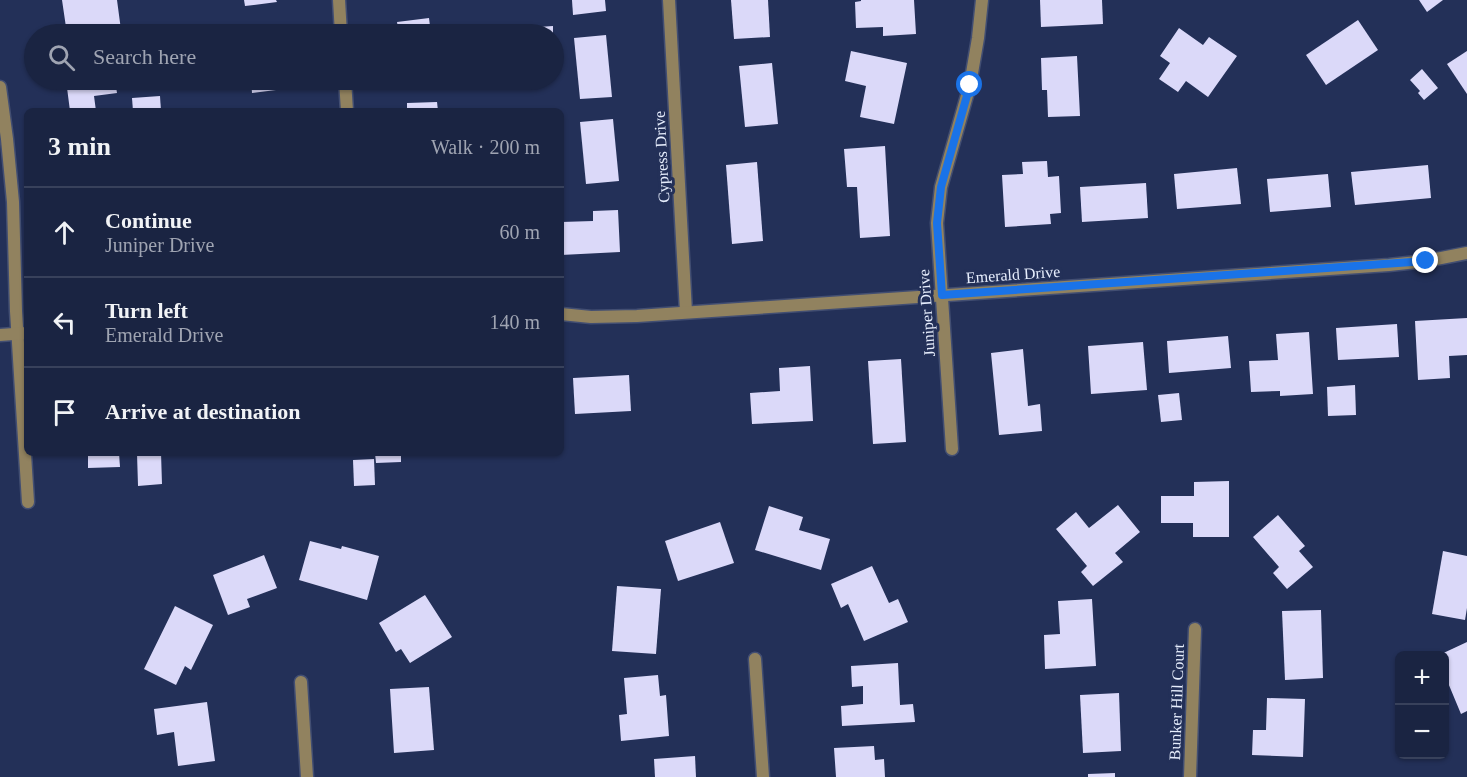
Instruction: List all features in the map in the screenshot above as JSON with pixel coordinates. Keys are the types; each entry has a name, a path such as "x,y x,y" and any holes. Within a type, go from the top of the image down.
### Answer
{"street":[{"path":"339,0 340,24"},
{"name":"Cypress Drive","path":"669,0 686,312"},
{"name":"Juniper Drive","path":"952,449 937,223 941,187 970,85 982,0"},
{"path":"0,87 13,202 16,311 23,334 24,368"},
{"path":"346,90 347,108"},
{"name":"Emerald Drive","path":"564,314 603,316 686,312 1389,265 1467,253"},
{"path":"0,335 23,334"},
{"path":"27,456 28,502"},
{"name":"Bunker Hill Court","path":"1190,777 1195,629"},
{"path":"755,659 763,777"},
{"path":"301,682 307,777"}],"building":[{"path":"62,0 117,0 120,24 66,24"},
{"path":"244,0 276,0 277,2 245,6"},
{"path":"572,0 605,0 606,11 573,15"},
{"path":"731,0 768,0 770,37 734,39"},
{"path":"914,0 916,34 883,36 883,27 856,28 855,2"},
{"path":"1040,0 1102,0 1103,24 1041,27"},
{"path":"1419,0 1443,0 1427,12"},
{"path":"429,18 430,24 397,24 397,22"},
{"path":"1358,20 1378,50 1326,85 1306,55"},
{"path":"1179,28 1203,45 1209,37 1237,56 1208,97 1186,81 1178,92 1159,79 1170,63 1160,56"},
{"path":"606,35 612,97 580,99 574,38"},
{"path":"851,51 907,63 894,124 860,117 866,86 845,81"},
{"path":"1467,51 1467,94 1447,64"},
{"path":"1077,56 1080,116 1048,117 1047,90 1042,90 1041,58"},
{"path":"772,63 778,124 745,127 739,66"},
{"path":"1422,69 1438,88 1424,100 1418,93 1420,91 1410,80"},
{"path":"67,90 117,90 117,93 94,96 96,108 70,108"},
{"path":"252,90 276,90 252,93"},
{"path":"160,96 161,108 133,108 132,98"},
{"path":"437,102 438,108 407,108 407,103"},
{"path":"613,119 619,181 586,184 580,122"},
{"path":"885,146 890,236 860,238 857,187 847,187 844,149"},
{"path":"1047,161 1048,177 1059,176 1061,213 1050,214 1051,224 1005,227 1002,175 1023,174 1022,162"},
{"path":"757,162 763,241 732,244 726,165"},
{"path":"1428,165 1431,198 1355,205 1351,172"},
{"path":"1237,168 1241,204 1177,209 1174,174"},
{"path":"1328,174 1331,207 1270,212 1267,179"},
{"path":"1146,183 1148,218 1082,222 1080,187"},
{"path":"618,210 620,252 564,255 564,222 593,221 593,211"},
{"path":"1467,318 1467,355 1449,356 1450,378 1418,380 1415,321"},
{"path":"1397,324 1399,357 1338,360 1336,328"},
{"path":"1309,332 1313,394 1280,396 1280,391 1251,392 1249,361 1278,360 1276,334"},
{"path":"1228,336 1231,368 1169,373 1167,341"},
{"path":"1143,342 1147,390 1091,394 1088,346"},
{"path":"1023,349 1028,406 1040,404 1042,431 999,435 991,353"},
{"path":"901,359 906,442 873,444 868,361"},
{"path":"810,366 813,421 752,424 750,393 780,391 779,368"},
{"path":"629,375 631,411 575,414 573,378"},
{"path":"1355,385 1356,415 1328,416 1327,387"},
{"path":"1179,393 1182,420 1161,422 1158,395"},
{"path":"88,456 119,456 120,467 88,468"},
{"path":"137,456 161,456 162,484 138,486"},
{"path":"375,456 401,456 401,462 376,463"},
{"path":"374,459 375,485 354,486 353,460"},
{"path":"1229,481 1229,537 1193,537 1193,523 1161,523 1161,496 1194,496 1194,482"},
{"path":"1118,505 1140,532 1115,553 1123,562 1093,586 1081,572 1087,566 1056,529 1076,512 1089,528"},
{"path":"769,506 803,517 799,530 830,539 821,570 755,550"},
{"path":"1278,515 1305,546 1299,551 1313,567 1287,589 1273,573 1279,567 1253,537"},
{"path":"720,522 734,563 678,581 665,541"},
{"path":"310,541 341,549 342,546 379,556 367,600 299,580"},
{"path":"1443,551 1467,556 1465,620 1432,614"},
{"path":"264,555 277,588 247,599 250,607 228,615 213,575"},
{"path":"872,566 889,603 898,599 908,622 864,641 848,604 841,608 831,584"},
{"path":"617,586 661,589 656,654 612,651"},
{"path":"425,595 452,637 410,663 401,649 396,652 379,623"},
{"path":"1092,599 1096,666 1045,669 1044,635 1060,634 1058,601"},
{"path":"175,606 213,625 191,670 185,666 176,685 144,669"},
{"path":"1321,610 1323,678 1285,680 1282,611"},
{"path":"1467,642 1467,711 1461,714 1449,685 1448,651"},
{"path":"898,663 900,705 913,704 915,722 842,726 841,706 863,704 863,686 852,687 851,666"},
{"path":"658,675 660,696 666,695 669,736 621,741 619,715 627,714 624,678"},
{"path":"429,687 434,750 394,753 390,689"},
{"path":"1119,693 1121,751 1083,753 1080,695"},
{"path":"1267,698 1305,699 1303,757 1252,755 1253,730 1266,730"},
{"path":"207,702 215,761 178,766 174,732 157,735 154,709"},
{"path":"874,746 875,760 884,759 885,777 836,777 834,748"},
{"path":"695,756 696,777 655,777 654,759"},
{"path":"1115,773 1115,777 1088,777 1088,774"}],"route":[{"path":"970,85 941,187 937,223 942,295 1426,261"}]}
